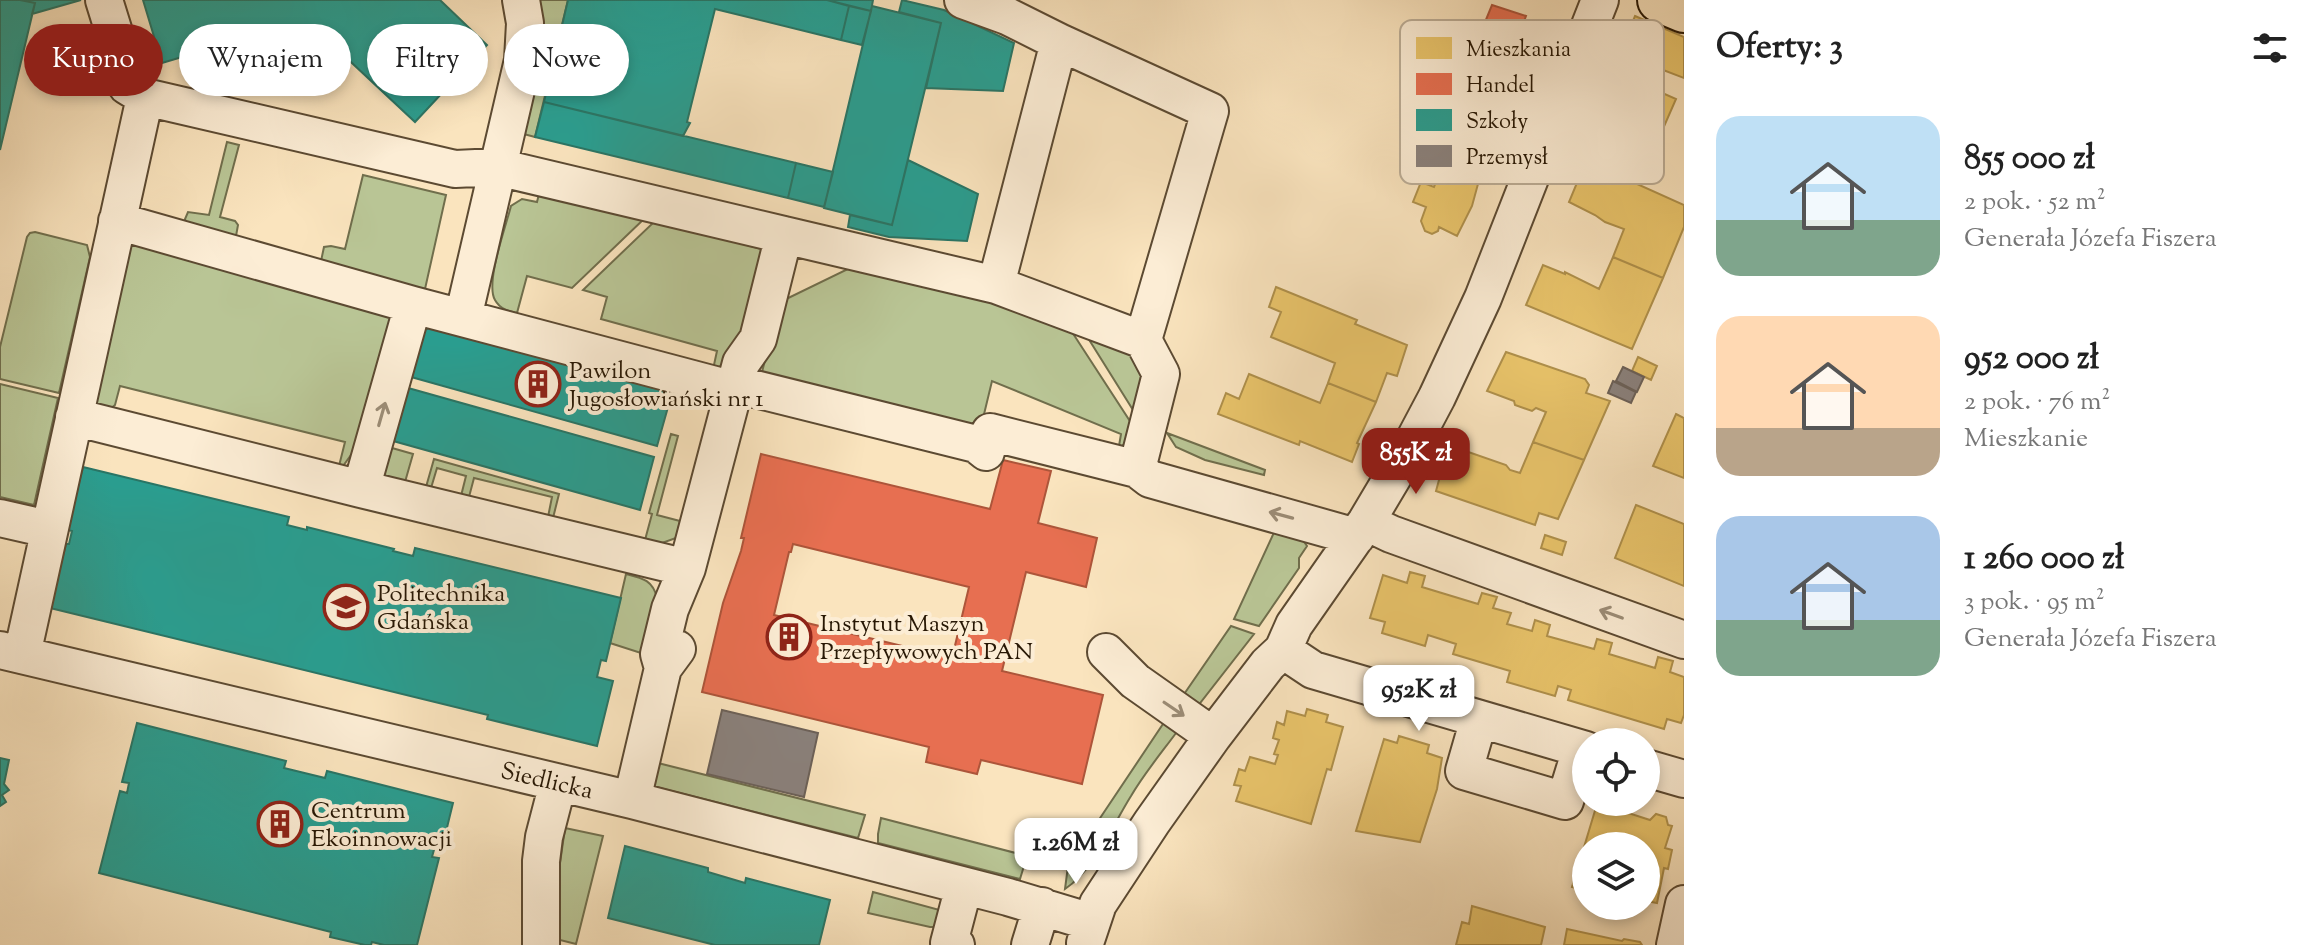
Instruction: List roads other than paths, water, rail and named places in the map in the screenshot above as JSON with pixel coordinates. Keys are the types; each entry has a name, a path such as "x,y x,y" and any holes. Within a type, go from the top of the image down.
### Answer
{"main road":[{"path":"1660,0 1684,10"}],"street":[{"path":"104,0 126,71 127,86 145,97 455,169 497,167 996,285 1143,340 1161,374 1148,420 1144,474"},
{"path":"463,318 523,60 525,23 521,0"},
{"path":"963,0 1007,16 1210,111 1143,340"},
{"path":"1592,20 1600,0"},
{"path":"996,285 1059,42"},
{"path":"11,652 48,529 145,97"},
{"path":"1088,934 1104,895 1152,822 1260,674 1283,650 1294,625 1361,530 1437,397 1483,298 1528,184"},
{"path":"117,221 463,318 976,444 982,465 990,432 1361,530 1391,534 1684,640"},
{"path":"632,800 663,668 683,640 693,607 687,568 734,387 741,363 758,339 784,235"},
{"path":"361,489 413,305"},
{"path":"74,417 687,568"},
{"path":"0,518 48,529"},
{"path":"1283,650 1313,670 1572,746"},
{"name":"Siedlicka","path":"11,652 632,800 1042,906 1088,934"},
{"path":"1106,652 1135,681 1213,736"},
{"path":"1479,719 1464,771 1565,801 1572,781"},
{"path":"1660,772 1684,779"},
{"path":"541,945 541,861 558,783"},
{"path":"949,882 952,944"},
{"path":"1675,945 1684,904"},
{"path":"1030,945 1042,906"}],"place":[{"name":"Pawilon Jugosłowiański nr 1","path":"538,384"},
{"name":"Politechnika Gdańska","path":"346,607"},
{"name":"Instytut Maszyn Przepływowych PAN","path":"789,637"},
{"name":"Centrum Ekoinnowacji","path":"280,824"}]}
